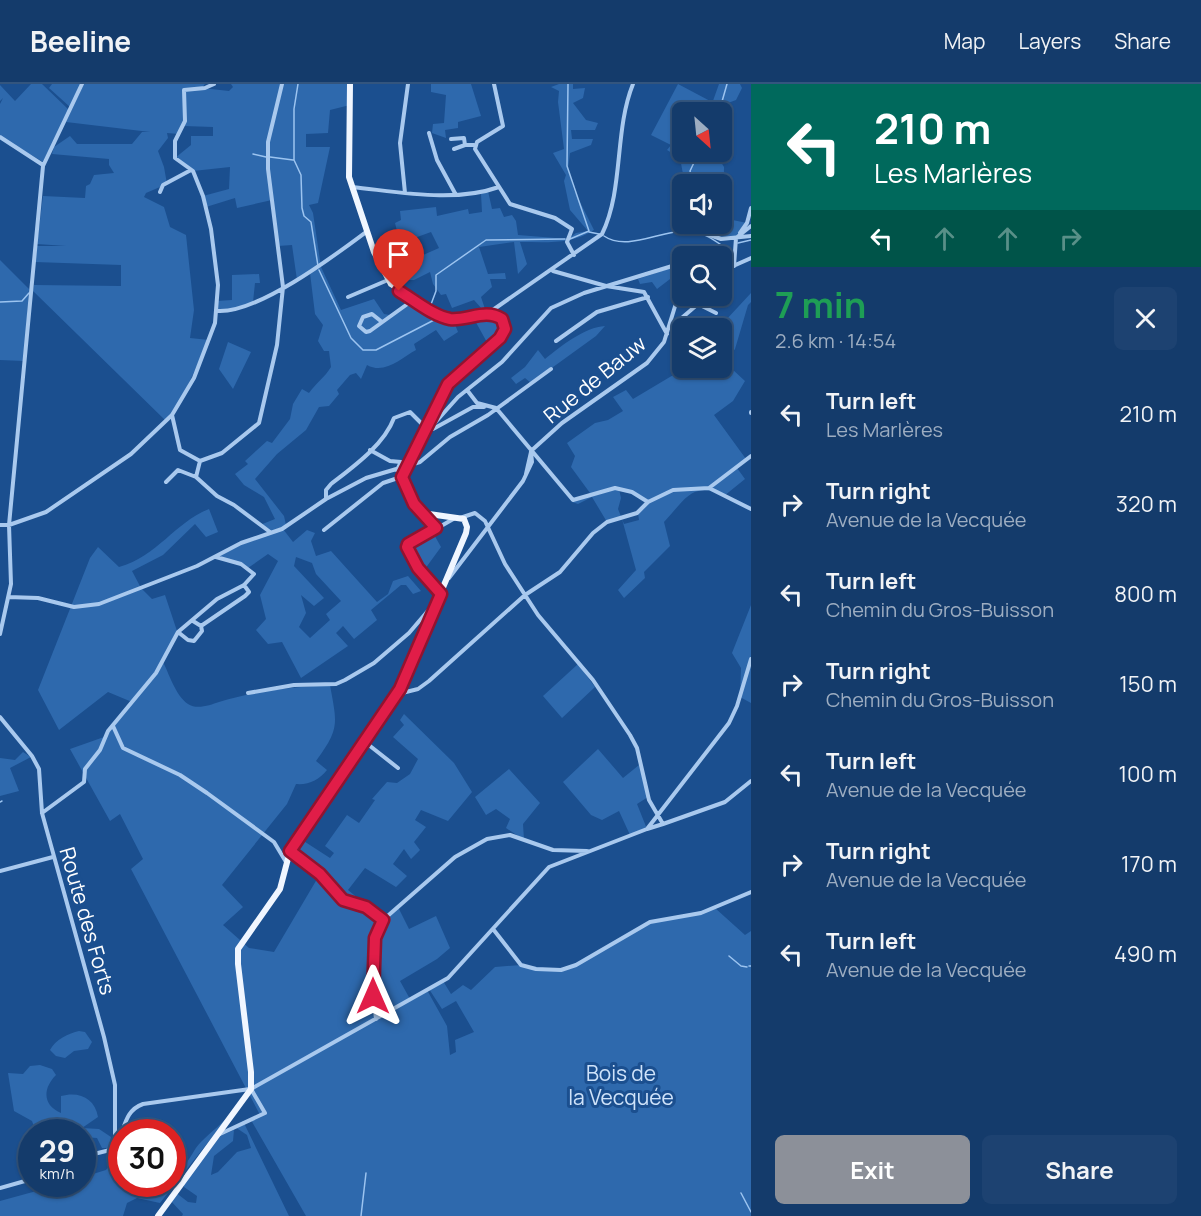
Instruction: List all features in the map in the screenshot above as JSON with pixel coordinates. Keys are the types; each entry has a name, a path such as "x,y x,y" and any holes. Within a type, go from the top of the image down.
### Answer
{"main road":[{"path":"158,1216 251,1089 252,1072 237,956 242,944 280,889 290,851 397,694 467,527 457,518 426,516 414,504 402,477 420,439 429,428 448,384 505,333 502,319 486,314 453,319 444,318 395,288 389,280 366,232 352,187 348,161 350,84"}],"street":[{"path":"0,634 11,575 9,525 44,165 82,84"},
{"path":"202,89 205,84"},
{"path":"0,525 9,525 46,512 131,454 172,415 194,378 215,323 218,285 206,207 191,170 176,159 176,141 185,121 184,90 202,89 214,84"},
{"path":"172,415 180,450 200,461 222,453 259,423 277,345 283,287 268,169 268,142 282,84"},
{"path":"405,193 400,143 408,84"},
{"path":"454,149 474,145 503,126 494,84"},
{"path":"486,314 602,235 618,169 622,116 633,84"},
{"path":"429,133 436,160 456,195"},
{"path":"0,137 44,165"},
{"path":"451,139 464,138 465,145"},
{"path":"474,145 510,204 530,208 565,222 572,229 567,241 574,255"},
{"path":"160,192 163,185 191,170"},
{"path":"352,187 405,193 456,195 474,195 499,187"},
{"path":"751,208 747,223 736,238 733,254 734,266 751,258"},
{"path":"736,238 751,226"},
{"path":"217,311 231,312 283,287 324,265 366,232"},
{"path":"707,234 721,239 751,236"},
{"path":"429,428 467,390 502,362 551,308 606,286 672,266"},
{"path":"552,271 606,286 644,292 649,296 667,334"},
{"path":"348,297 389,280"},
{"path":"555,341 597,312 649,296"},
{"path":"382,322 372,314 363,317 359,326 366,332 382,322 413,300"},
{"path":"669,328 699,304 716,313"},
{"name":"Rue de Bauw","path":"531,451 562,423 647,363 667,334 675,306"},
{"path":"8,597 38,598 74,607 99,604 131,594 241,543 282,529 326,499 367,477 420,462 451,436 551,369"},
{"path":"467,390 484,406"},
{"path":"429,428 473,407 496,408 573,500 615,488 632,492 648,502"},
{"path":"326,499 326,490 331,484 370,450 391,427 394,418 407,412 412,413 429,428"},
{"path":"370,450 390,461 401,462 397,470"},
{"path":"530,469 531,451"},
{"path":"524,481 531,451"},
{"path":"709,488 751,456"},
{"path":"447,579 539,459"},
{"path":"196,477 200,461"},
{"path":"166,482 178,470 196,477 217,496 234,505 270,532"},
{"path":"324,530 383,483 402,477"},
{"path":"397,694 418,689 429,681 525,595 560,572 597,528 610,521 637,513 648,502 674,490 709,488 751,509"},
{"path":"248,693 294,685 336,684 374,663 416,627 440,596 418,568 407,547 408,544 471,512 480,514 489,527 499,553 538,615 593,680 630,735 637,748 649,800 663,824"},
{"path":"426,516 436,528"},
{"path":"42,813 84,782 86,769 100,750 104,737 156,673 178,632 217,599 244,585 252,578 253,571 233,561 215,557"},
{"path":"201,626 245,596 249,592 244,585"},
{"path":"192,621 201,626"},
{"path":"178,632 188,640 194,641 200,637 201,626"},
{"path":"647,829 659,817 729,723 737,706 751,659"},
{"name":"Route des Forts","path":"0,717 37,763 42,813 114,1080 115,1119"},
{"path":"113,725 123,748 199,787 269,838 286,862"},
{"path":"365,742 398,768"},
{"path":"127,1119 128,1115 142,1104 251,1089 448,978 546,869 587,851 725,802 751,781"},
{"path":"376,1019 372,972 375,938 383,920 455,857 488,839 510,835 553,850 587,851"},
{"path":"290,851 320,874 343,900 366,907 383,920"},
{"path":"0,871 53,857"},
{"path":"493,929 521,965 536,969 561,970 576,965 650,922 701,913 751,892"},
{"path":"217,1134 265,1113 251,1089"},
{"path":"0,1188 18,1183"}],"green space":[{"path":"31,84 42,84 69,110 43,162 0,136 0,104 3,98 0,101 0,85 15,101"},
{"path":"52,84 81,84 70,107 49,88"},
{"path":"84,84 205,84 202,88 229,91 233,87 231,84 350,84 350,105 330,110 328,133 306,134 306,147 330,147 318,203 309,205 313,213 321,267 341,310 374,299 384,314 390,315 413,300 454,322 458,332 444,341 436,330 414,344 416,350 393,364 380,368 367,365 361,379 356,373 350,375 337,390 339,394 329,406 319,407 306,430 277,454 255,479 284,516 286,525 283,529 293,542 307,530 315,533 311,541 316,556 331,551 377,602 388,594 393,581 408,576 421,591 413,594 406,585 401,585 371,610 377,620 354,639 343,626 336,633 348,646 301,678 282,642 268,644 256,630 266,619 260,595 278,561 268,554 248,568 215,557 270,532 260,525 275,519 264,497 244,485 235,474 248,464 245,461 267,441 272,443 290,419 293,404 302,389 309,393 331,367 329,351 324,351 318,341 323,325 315,314 310,273 297,280 292,245 278,246 272,200 237,208 235,198 206,207 203,196 229,189 230,167 193,171 175,158 191,145 191,136 213,136 213,127 184,126 179,134 167,133 168,138 158,151 167,184 146,193 144,197 164,207 170,227 186,235 194,310 190,338 209,340 180,402 166,421 33,291 34,285 121,286 121,265 35,262 37,246 66,246 37,244 43,196 85,198 86,186 90,184 94,175 114,173 109,165 109,159 52,154 54,147 70,136 77,144 132,144 142,132 150,132 66,122","holes":["296,557 312,563 316,574 341,601 326,614 330,620 310,638 299,627 306,613 301,595 314,606 324,598 294,566"]},
{"path":"431,84 471,84 481,116 458,122 458,128 445,130 446,138 432,133 433,124 444,123 446,95 431,92"},
{"path":"559,84 573,84 573,89 585,88 583,98 573,103 586,120 598,123 595,130 571,130 572,139 593,139 591,145 570,153 568,169 574,190 594,230 567,240 520,242 527,264 518,274 514,242 479,247 488,274 505,273 506,279 490,279 492,287 481,297 485,309 482,309 474,300 452,308 446,294 441,295 433,284 430,272 414,280 389,280 380,262 400,254 405,263 439,248 431,232 409,240 411,248 378,261 372,246 398,235 395,223 401,220 400,211 436,207 437,216 468,209 469,214 482,212 481,194 488,191 492,209 500,208 504,217 512,215 516,221 518,235 568,239 576,233 588,231 570,210 564,181 566,175 553,153 564,149 558,102 559,91 551,87"},
{"path":"678,84 712,102 672,102 672,153 667,150 671,145 651,135"},
{"path":"719,84 740,84 742,88 736,100 713,102"},
{"path":"681,162 721,162 724,167 724,174 683,174"},
{"path":"732,220 747,223 736,238 721,239 704,234 732,234"},
{"path":"0,260 29,289 24,361 0,360"},
{"path":"672,267 672,278 657,289 652,282 640,284 638,279"},
{"path":"259,274 260,283 255,283 253,302 231,312 217,311 217,301 232,300 232,275"},
{"path":"751,293 751,302 732,353 732,318 728,318"},
{"path":"487,316 500,320 503,333 489,346 473,317"},
{"path":"605,326 596,336 531,383 525,378 516,384 511,378 525,367 538,350 545,359 581,333"},
{"path":"228,342 251,352 233,389 219,369"},
{"path":"732,369 745,381 733,401 714,415 746,459 737,468 745,479 724,496 704,490 696,491 684,500 664,522 670,546 644,572 645,578 624,598 618,590 636,570 622,519 607,522 592,497 578,504 572,502 590,493 571,467 575,456 567,443 595,423 608,420 623,411 613,397 626,390 633,399 672,376 672,378 732,378","holes":["619,489 632,492 647,504 638,513 639,520 624,524 618,509 621,498"]},
{"name":"Bois de la Vecquée","path":"209,509 218,532 206,537 195,524 163,555 132,571 141,588 152,599 165,595 178,634 162,660 176,690 188,704 199,707 260,692 330,685 335,717 333,733 316,761 327,770 313,781 296,784 287,804 222,885 243,907 223,925 249,948 274,952 320,874 290,851 299,838 330,858 334,853 325,846 347,815 359,823 375,800 372,799 387,782 397,783 410,774 418,759 393,737 404,725 400,720 404,714 454,763 472,792 448,821 421,810 415,820 426,827 414,842 420,850 411,859 404,849 393,864 407,876 396,887 365,868 348,890 383,919 398,907 409,929 436,916 450,948 437,959 400,981 410,999 427,990 447,1026 450,1055 456,1052 455,1040 474,1032 456,1001 442,1009 429,989 443,981 451,994 463,985 471,990 495,967 521,965 561,970 576,965 650,922 715,908 745,935 751,931 751,1216 306,1216 251,1120 260,1115 131,869 143,859 120,814 110,821 70,749 104,737 132,702 108,692 59,730 38,690 90,558 98,547 119,567 145,555 186,522"},
{"path":"432,531 441,547 422,573 408,544"},
{"path":"751,605 751,703 740,697 741,668 732,653"},
{"path":"578,664 595,687 562,718 543,696"},
{"path":"598,749 623,778 639,765 648,797 637,804 647,829 630,835 619,811 602,820 591,815 563,782"},
{"path":"23,752 31,757 10,768 19,791 0,796 0,758 15,760"},
{"path":"509,769 540,803 523,824 524,840 506,828 510,819 496,809 486,815 475,797"},
{"path":"79,1031 85,1032 92,1042 88,1049 74,1051 65,1058 56,1056 50,1050 55,1043"},
{"path":"40,1065 52,1069 56,1075 49,1085 46,1096 50,1106 55,1110 61,1113 61,1096 74,1094 90,1101 98,1117 95,1119 28,1119 14,1111 8,1073 23,1074 30,1066"},
{"path":"232,1112 186,1170 186,1162 197,1146"},
{"path":"243,1121 289,1216 182,1216 183,1214 170,1200 172,1197 182,1197 188,1202 196,1203 197,1196 186,1188 186,1178 218,1137 234,1130 233,1141 214,1156 211,1175 218,1172 237,1152 251,1148 247,1135 235,1127"},
{"path":"96,1129 108,1135 108,1148 102,1148"},
{"path":"108,1167 108,1197 165,1197 160,1203 137,1198 127,1203 123,1216 0,1216 0,1201 18,1196 96,1197 96,1173"}],"waterway":[{"path":"298,84 294,109 294,160 301,175 302,208 304,216 311,222 318,266"},
{"path":"568,84 567,166 589,231"},
{"path":"722,102 727,84"},
{"path":"253,154 266,157"},
{"path":"270,157 293,160"},
{"path":"691,174 694,162"},
{"path":"570,239 589,231"},
{"path":"604,236 623,242 687,231 700,233 733,253"},
{"path":"589,232 599,234"},
{"path":"430,307 436,291 436,275 486,240 565,239"},
{"path":"738,243 751,240"},
{"path":"319,270 351,338 363,350 376,350 436,319 431,313"},
{"path":"0,302 22,301 29,293"},
{"path":"729,956 741,966 747,967"},
{"path":"361,1216 366,1173"},
{"path":"741,1193 751,1212"}],"route":[{"path":"373,996 372,972 375,938 383,920 366,907 343,900 320,874 290,851 355,759 400,689 441,594 418,568 407,547 408,544 436,528 417,509 402,477 439,396 458,374 505,333 504,322 498,316 486,314 453,319 444,318 399,291"}]}
